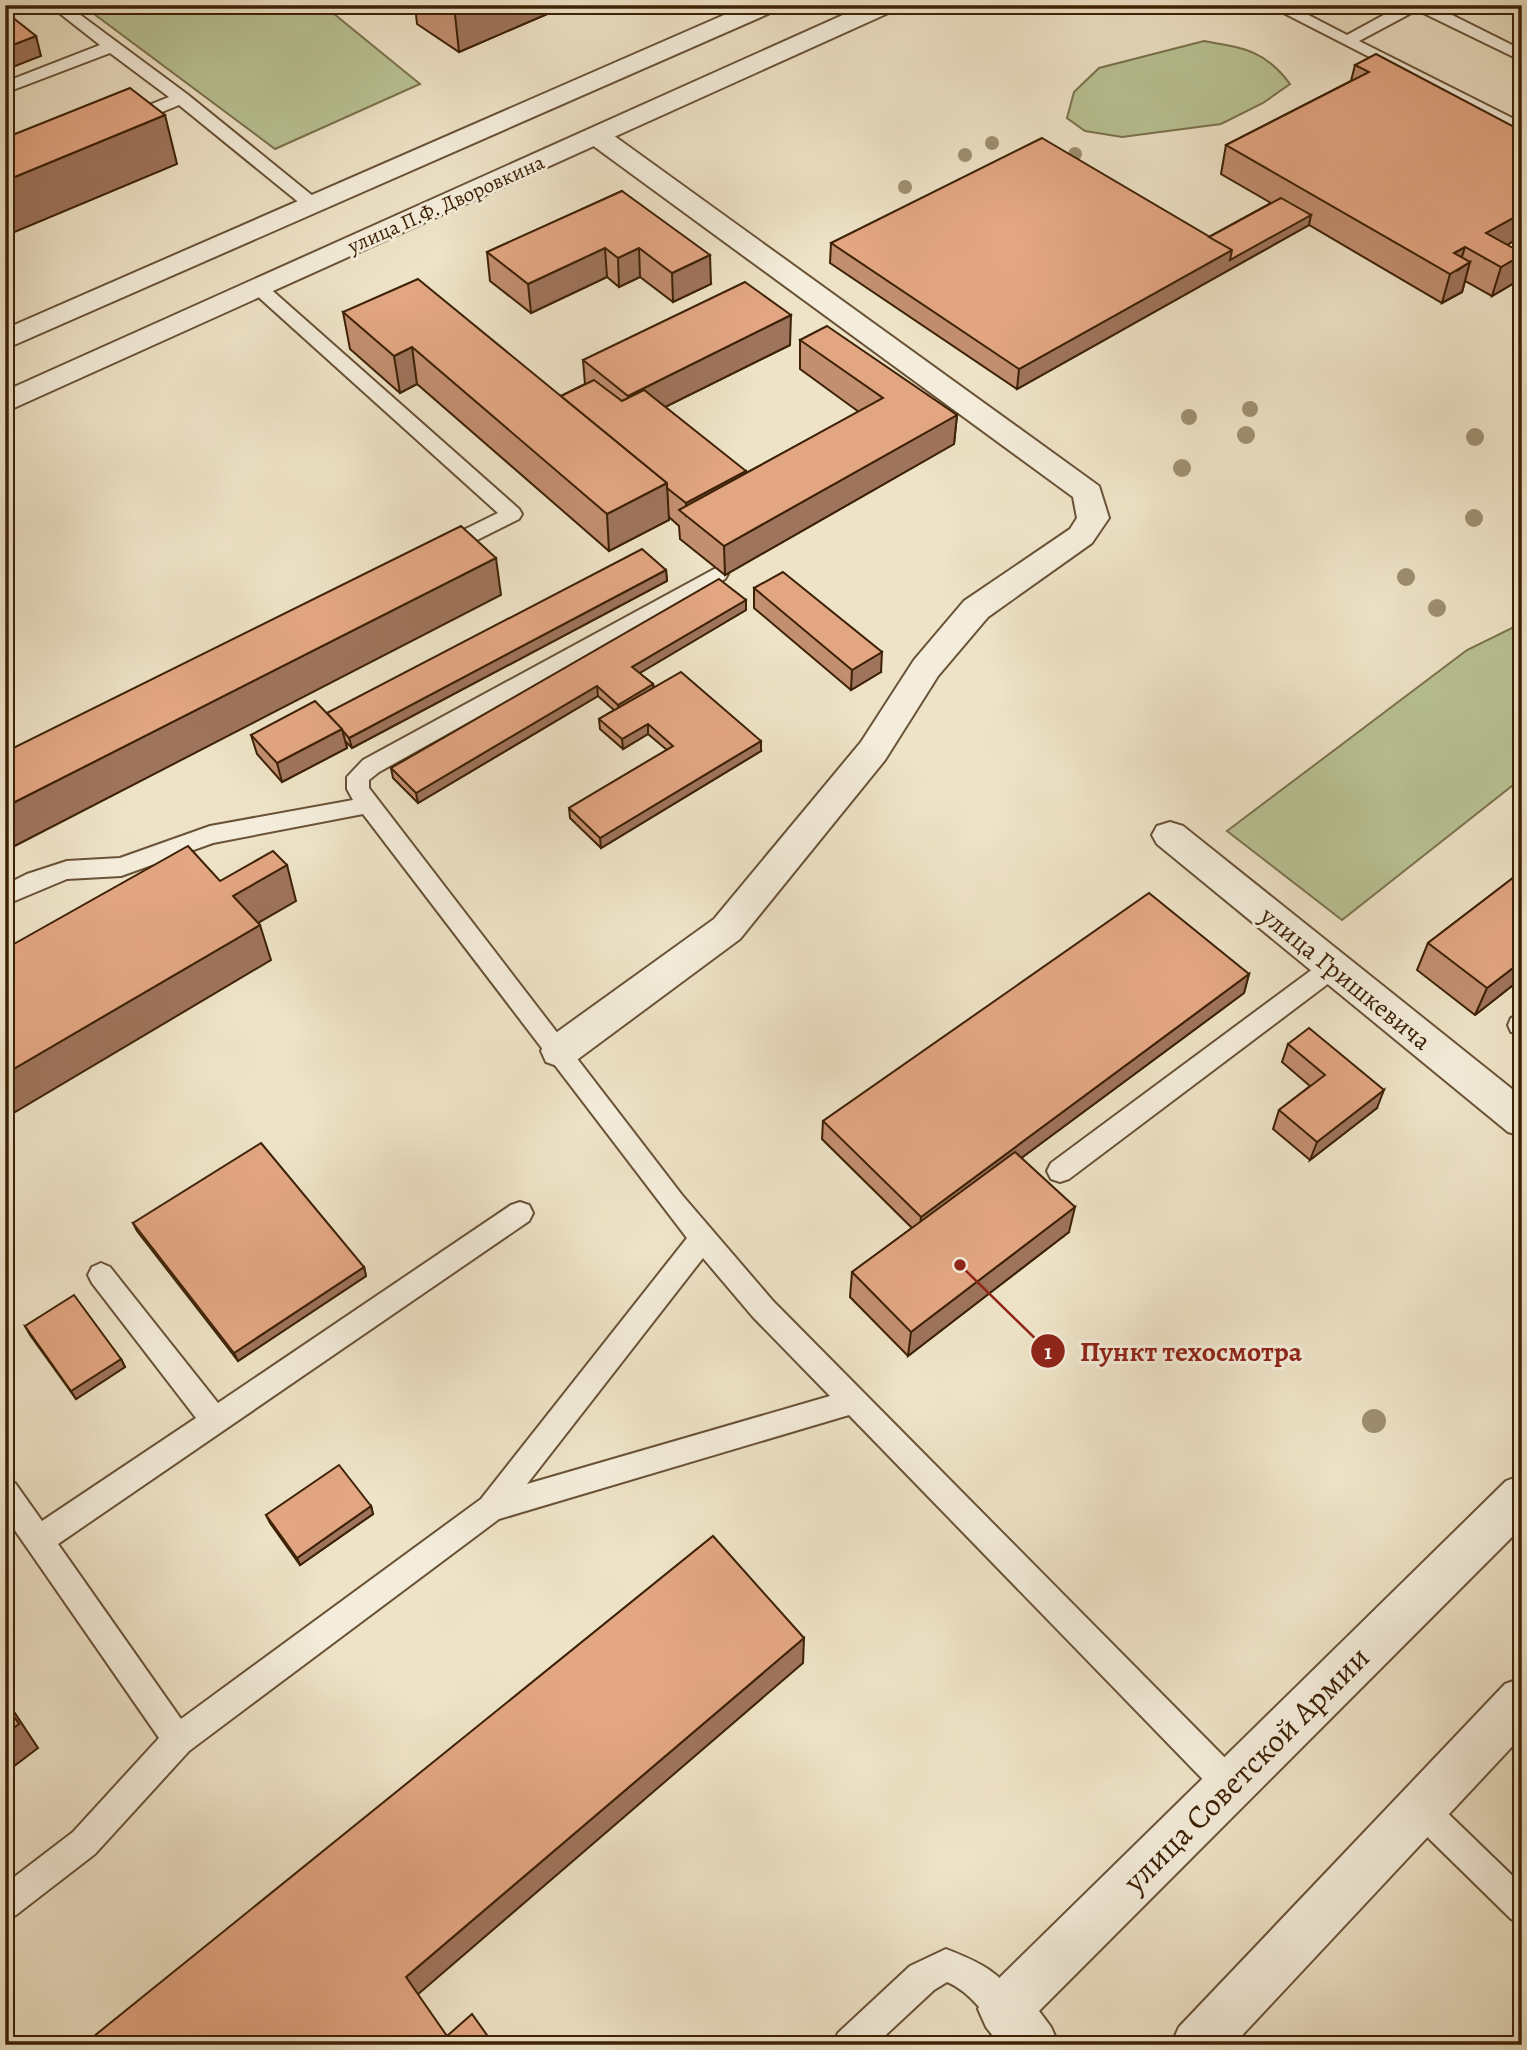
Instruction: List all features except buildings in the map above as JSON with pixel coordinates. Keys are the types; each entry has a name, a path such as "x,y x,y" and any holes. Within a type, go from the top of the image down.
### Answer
{"street":[{"path":"5,340 768,5"},
{"name":"улица П.Ф. Дворовкина","path":"5,403 597,136 866,9"},
{"path":"561,1051 727,929 873,751 926,668 976,608 1081,536 1093,518 1088,493 597,136"},
{"name":"улица Гришкевича","path":"1170,835 1522,1121"},
{"name":"улица Советской Армии","path":"1019,2027 1230,1785 1522,1496"},
{"path":"1196,2045 1522,1701"}],"lane":[{"path":"57,5 181,98 313,205"},
{"path":"1276,5 1522,130"},
{"path":"1347,41 1416,5 1522,56"},
{"path":"5,88 113,46"},
{"path":"106,129 181,98"},
{"path":"260,289 512,514 425,557"},
{"path":"718,574 371,766 358,777 358,789 561,1051 673,1203 763,1309 1230,1785"},
{"path":"5,896 35,880 67,870 121,867 210,835 368,805"},
{"path":"1060,1171 1333,967"},
{"path":"39,1540 520,1213"},
{"path":"5,1904 84,1843 178,1740 491,1508 703,1238"},
{"path":"101,1275 215,1421"},
{"path":"491,1508 852,1402"},
{"path":"5,1492 178,1740"},
{"path":"1421,1809 1522,1908"},
{"path":"850,2045 922,1978 946,1965 978,1979 1019,2027"}],"green space":[{"path":"82,5 323,5 420,84 275,149"},
{"path":"1204,41 1242,49 1262,57 1290,84 1263,103 1221,124 1122,137 1085,131 1067,118 1074,92 1099,68"},
{"path":"1522,623 1522,778 1342,920 1227,831 1467,650"}],"place":[{"name":"Пункт техосмотра","path":"960,1265"}]}
